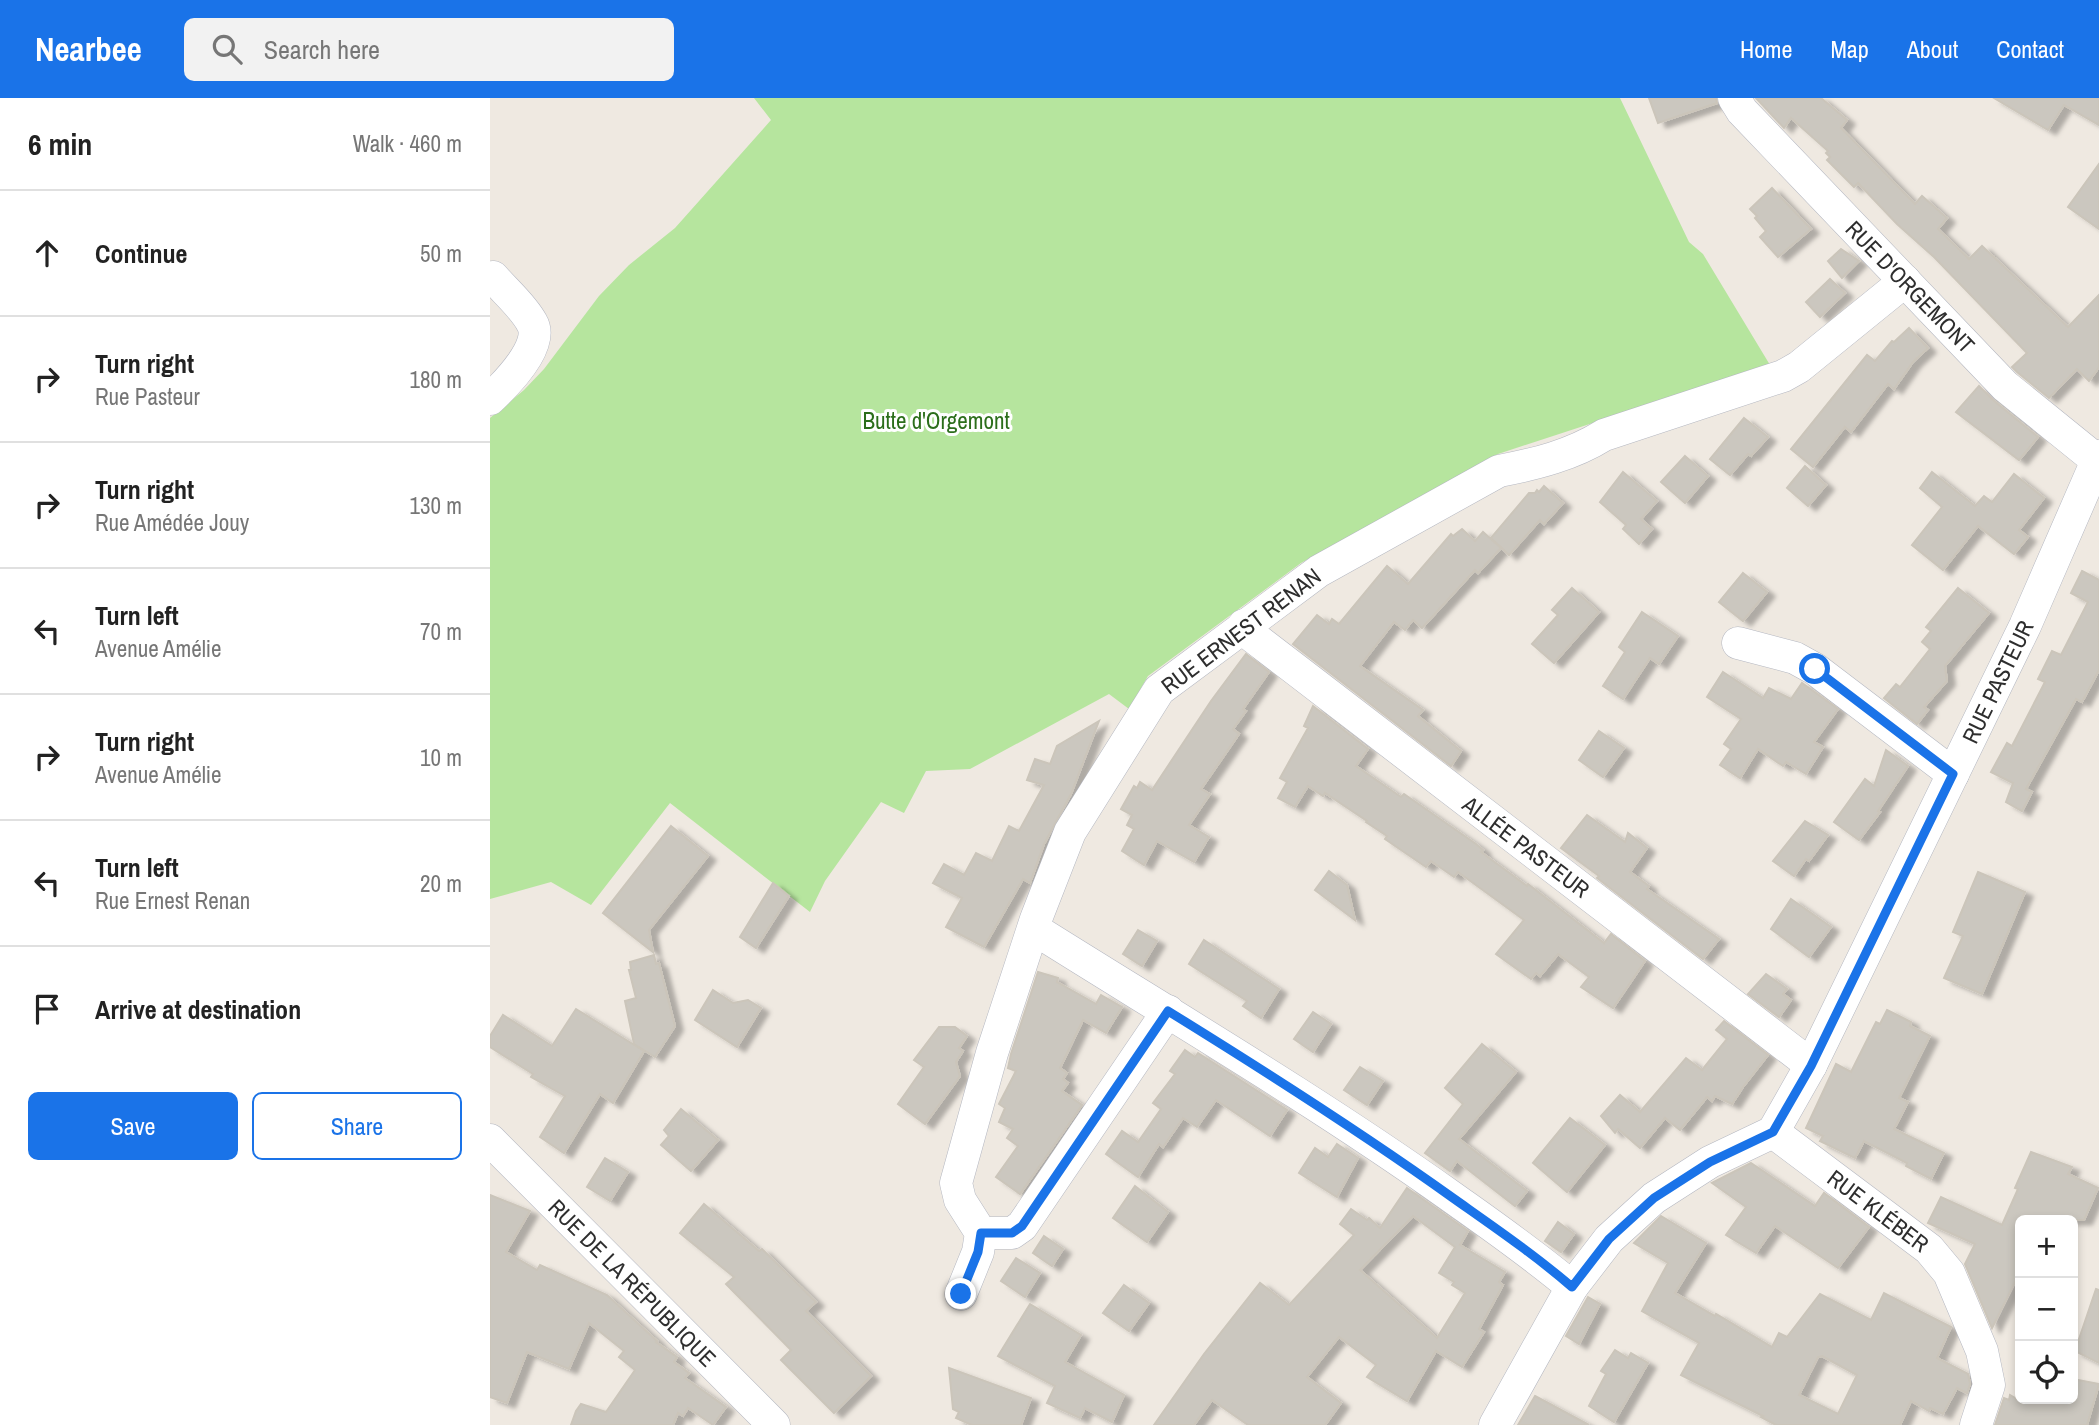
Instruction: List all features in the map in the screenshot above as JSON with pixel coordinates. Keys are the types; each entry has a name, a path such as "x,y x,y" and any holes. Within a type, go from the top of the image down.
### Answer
{"street":[{"name":"RUE D'ORGEMONT","path":"1734,98 1742,111 2005,386 2098,460"},
{"path":"490,399 531,351 536,336 533,323 493,277"},
{"name":"RUE ERNEST RENAN","path":"981,1233 960,1200 956,1183 992,1053 1070,832 1159,690 1319,571 1499,471 1525,466 1575,450 1604,435 1783,376 1799,367 1905,281"},
{"name":"RUE PASTEUR","path":"1773,1132 1811,1066 2025,626 2098,460"},
{"name":"ALLÉE PASTEUR","path":"1244,625 1252,635 1323,691 1811,1066"},
{"path":"1738,643 1795,658 1815,669 1953,774"},
{"path":"1034,929 1271,1074 1404,1163 1544,1263 1572,1287"},
{"path":"961,1294 978,1252 981,1233 1012,1233 1022,1226 1168,1011"},
{"path":"1495,1425 1572,1287 1609,1239 1654,1198 1710,1162 1773,1132"},
{"name":"RUE KLÉBER","path":"1773,1132 1929,1249 1949,1273 1982,1351 1989,1385 1976,1425"},
{"name":"RUE DE LA RÉPUBLIQUE","path":"490,1140 774,1425"}],"green space":[{"name":"Butte d'Orgemont","path":"754,98 1620,98 1689,242 1703,254 1770,365 1498,454 1301,563 1148,676 1129,709 1109,694 970,769 926,771 904,813 881,802 825,881 810,912 670,803 591,905 551,882 490,899 490,418 524,390 544,369 599,296 629,265 675,228 771,120"}],"building":[{"path":"1649,98 1716,98 1717,103 1658,123"},
{"path":"1756,98 1821,98 1847,120 1841,128 1915,204 1922,196 1947,218 1938,229 1969,259 1982,246 2068,327 2099,295 2099,367 2089,381 2077,369 2049,398 2017,372 2012,367 2027,353 1858,183 1854,187 1827,160 1830,157 1826,153 1828,151 1791,118 1784,128"},
{"path":"1994,98 2099,98 2099,125 2064,105 2048,130"},
{"path":"2099,164 2099,229 2068,207"},
{"path":"1772,188 1811,229 1778,257 1760,237 1766,231 1750,209"},
{"path":"1841,249 1859,261 1842,278 1828,261"},
{"path":"1830,279 1845,293 1820,317 1806,302"},
{"path":"1909,328 1928,348 1913,362 1894,389 1888,384 1851,432 1845,427 1813,467 1791,449 1867,355 1875,361 1892,341"},
{"path":"1979,386 2038,437 2019,460 1956,412"},
{"path":"1744,418 1768,437 1751,456 1748,454 1730,475 1710,459"},
{"path":"1685,456 1708,476 1685,503 1661,482"},
{"path":"1805,466 1826,485 1808,506 1787,488"},
{"path":"1623,472 1657,501 1641,519 1652,529 1639,544 1623,529 1626,525 1600,502"},
{"path":"1932,472 1975,506 1984,496 1992,502 2014,474 2044,498 2019,530 2028,537 2014,554 1978,526 1943,570 1912,545 1942,507 1920,488"},
{"path":"1544,486 1563,503 1544,524 1540,520 1509,555 1491,538 1529,493 1535,493 1537,490 1539,492"},
{"path":"1462,529 1475,541 1483,532 1501,548 1478,573 1475,570 1422,628 1413,620 1405,630 1394,622 1360,666 1423,710 1418,716 1461,751 1451,766 1293,644 1317,615 1329,624 1332,619 1339,624 1387,566 1408,584 1451,534 1453,536"},
{"path":"2082,571 2099,580 2099,670 2082,702 2076,699 2026,789 2032,792 2022,811 2006,802 2013,783 1991,772 2007,743 2012,746 2045,682 2038,679 2052,651 2061,655 2088,602 2071,593"},
{"path":"1743,573 1767,592 1743,621 1719,602"},
{"path":"1572,588 1599,612 1554,663 1532,644 1558,615 1552,610"},
{"path":"1958,588 1989,613 1945,666 1947,681 1924,707 1928,710 1917,724 1884,698 1896,684 1900,687 1930,649 1922,642 1931,631 1926,627"},
{"path":"1642,612 1678,636 1659,664 1650,658 1623,699 1603,686 1625,652 1619,647"},
{"path":"1246,654 1269,672 1243,709 1246,711 1233,729 1239,734 1201,789 1210,794 1189,825 1209,837 1194,862 1157,841 1144,865 1122,851 1134,829 1127,825 1132,815 1121,809 1134,786 1137,788 1140,782 1152,790"},
{"path":"1723,672 1763,698 1769,688 1791,699 1802,683 1838,709 1814,742 1823,747 1806,774 1786,762 1783,766 1758,749 1740,778 1720,765 1731,749 1724,744 1741,719 1707,697"},
{"path":"1313,706 1368,749 1356,766 1401,797 1404,794 1476,844 1483,850 1481,852 1527,886 1528,884 1604,943 1611,934 1645,961 1613,1008 1581,987 1589,977 1558,954 1540,976 1536,973 1531,979 1496,954 1524,920 1458,872 1454,877 1431,861 1426,867 1385,839 1387,836 1367,821 1325,793 1323,796 1308,786 1295,807 1278,798 1287,782 1280,778 1308,728 1304,726"},
{"path":"1099,721 1071,794 1044,844 1030,883 1023,879 984,947 946,927 962,898 933,883 944,864 964,875 976,853 992,861 1009,826 1019,831 1044,785 1027,780 1035,759 1050,764 1057,746"},
{"path":"1599,731 1624,748 1603,777 1579,760"},
{"path":"1886,750 1908,766 1859,840 1834,822 1865,779 1874,786"},
{"path":"1587,815 1625,842 1628,833 1647,848 1630,872 1649,886 1647,889 1719,939 1703,959 1561,848"},
{"path":"1805,821 1828,835 1794,876 1773,861"},
{"path":"671,826 708,856 649,930 653,952 603,913"},
{"path":"1329,871 1347,885 1355,920 1315,890"},
{"path":"1978,872 2025,892 1982,994 1944,978 1963,936 1953,932"},
{"path":"773,883 789,896 756,948 740,937"},
{"path":"1791,899 1831,927 1809,957 1771,929"},
{"path":"1138,930 1157,941 1142,966 1123,954"},
{"path":"1204,940 1279,989 1261,1018 1243,1006 1247,1001 1189,964"},
{"path":"654,955 656,964 659,963 675,1026 655,1057 634,1044 625,1001 636,998 629,970 630,962"},
{"path":"1038,972 1058,978 1057,982 1096,1004 1101,995 1122,1007 1106,1033 1083,1020 1060,1068 1067,1073 1063,1079 1068,1083 1062,1091 1082,1105 1020,1194 996,1177 1018,1146 1007,1138 1013,1129 999,1122 1005,1108 999,1104 1016,1071 1008,1068 1011,1054"},
{"path":"1766,974 1787,989 1783,994 1791,1000 1779,1017 1748,994"},
{"path":"713,990 733,1003 748,1000 761,1008 737,1047 695,1020"},
{"path":"576,1009 644,1051 613,1103 600,1094 564,1153 540,1137 565,1096 531,1077 533,1074 490,1047 490,1036 503,1015 552,1046"},
{"path":"1887,1010 1911,1022 1910,1026 1930,1036 1899,1098 1908,1102 1894,1129 1944,1153 1931,1179 1864,1141 1855,1158 1820,1141 1823,1136 1806,1128 1836,1064 1851,1072 1876,1022 1880,1024"},
{"path":"1313,1012 1331,1024 1313,1052 1294,1039"},
{"path":"1724,1021 1768,1055 1732,1104 1715,1096 1712,1101 1707,1097 1680,1130 1665,1118 1640,1148 1618,1129 1615,1133 1601,1116 1620,1095 1640,1112 1686,1058 1702,1070 1727,1039 1716,1030"},
{"path":"939,1027 955,1027 967,1036 959,1048 963,1051 956,1062 960,1076 925,1124 898,1104 924,1067 914,1060"},
{"path":"1482,1044 1516,1072 1459,1139 1527,1191 1515,1206 1457,1161 1450,1171 1425,1153 1463,1104 1445,1088"},
{"path":"1185,1050 1195,1057 1198,1053 1287,1110 1270,1136 1216,1100 1197,1127 1183,1118 1163,1147 1159,1144 1138,1177 1106,1154 1122,1131 1138,1142 1161,1109 1153,1103 1175,1074 1170,1071"},
{"path":"1360,1067 1383,1081 1367,1105 1344,1090"},
{"path":"681,1109 718,1140 691,1171 661,1145 669,1136 664,1130"},
{"path":"1570,1118 1605,1145 1567,1192 1533,1163"},
{"path":"1337,1144 1358,1158 1337,1197 1299,1173 1315,1148 1328,1157"},
{"path":"2031,1152 2072,1167 2068,1174 2098,1188 2084,1220 2078,1220 2078,1215 2015,1215 2015,1282 1992,1328 1965,1264 1975,1244 1928,1223 1941,1197 2002,1225 2018,1189 2015,1188"},
{"path":"605,1158 628,1172 610,1201 587,1187"},
{"path":"1751,1163 1815,1206 1824,1193 1869,1227 1838,1268 1775,1226 1756,1253 1726,1235 1746,1207 1712,1183"},
{"path":"1135,1186 1168,1212 1147,1242 1113,1218"},
{"path":"1407,1188 1468,1231 1460,1245 1505,1272 1499,1282 1503,1285 1479,1329 1484,1332 1462,1367 1436,1351 1407,1401 1367,1377 1376,1365 1339,1337 1307,1377 1341,1403 1325,1425 1248,1425 1212,1400 1194,1425 1154,1425 1204,1354 1260,1283 1289,1305 1354,1235 1340,1224 1351,1209 1367,1220 1369,1218 1380,1228","holes":["1413,1216 1455,1247 1439,1273 1465,1293 1437,1338 1360,1270"]},
{"path":"490,1195 530,1211 506,1252 537,1270 540,1265 607,1295 656,1342 677,1357 674,1362 689,1373 685,1378 726,1407 713,1425 688,1408 683,1416 678,1413 673,1425 571,1425 581,1404 606,1412 635,1370 619,1357 624,1351 589,1323 569,1369 527,1352 507,1403 490,1397"},
{"path":"704,1204 759,1251 762,1249 816,1302 806,1311 871,1376 834,1413 781,1360 791,1350 726,1284 734,1277 680,1233"},
{"path":"1661,1216 1706,1243 1675,1293 1772,1347 1779,1333 1787,1337 1820,1294 1871,1320 1884,1293 1951,1327 1937,1358 1968,1374 1970,1384 1967,1393 1957,1388 1943,1414 1930,1408 1929,1411 1911,1401 1900,1425 1776,1425 1681,1375 1699,1343 1642,1311 1668,1263 1634,1243","holes":["1822,1356 1857,1375 1838,1414 1799,1395 1818,1357"]},
{"path":"1558,1222 1574,1234 1561,1252 1545,1241"},
{"path":"1044,1236 1063,1249 1052,1266 1033,1253"},
{"path":"1016,1258 1040,1273 1025,1297 1001,1281"},
{"path":"1124,1285 1149,1303 1129,1331 1103,1313"},
{"path":"2096,1289 2099,1290 2099,1363 2078,1352 2078,1342"},
{"path":"1588,1297 1600,1304 1579,1344 1566,1336"},
{"path":"1030,1304 1081,1335 1065,1362 1124,1395 1112,1422 1085,1408 1080,1418 1047,1403 1055,1386 998,1356"},
{"path":"1615,1350 1628,1358 1631,1353 1648,1363 1614,1422 1589,1406 1606,1374 1601,1371"},
{"path":"949,1368 1031,1398 1021,1425 972,1425 956,1418 959,1412 953,1409"},
{"path":"2078,1380 2099,1384 2087,1425 1995,1425 2004,1398 2009,1400 2010,1395 2015,1398 2015,1404 2078,1404"},
{"path":"1535,1396 1589,1425 1518,1425"}],"route":[{"path":"961,1294 978,1252 981,1233 1012,1233 1022,1226 1168,1011 1271,1074 1404,1163 1544,1263 1572,1287 1609,1239 1654,1198 1710,1162 1773,1132 1811,1066 1953,774 1815,669"}]}
